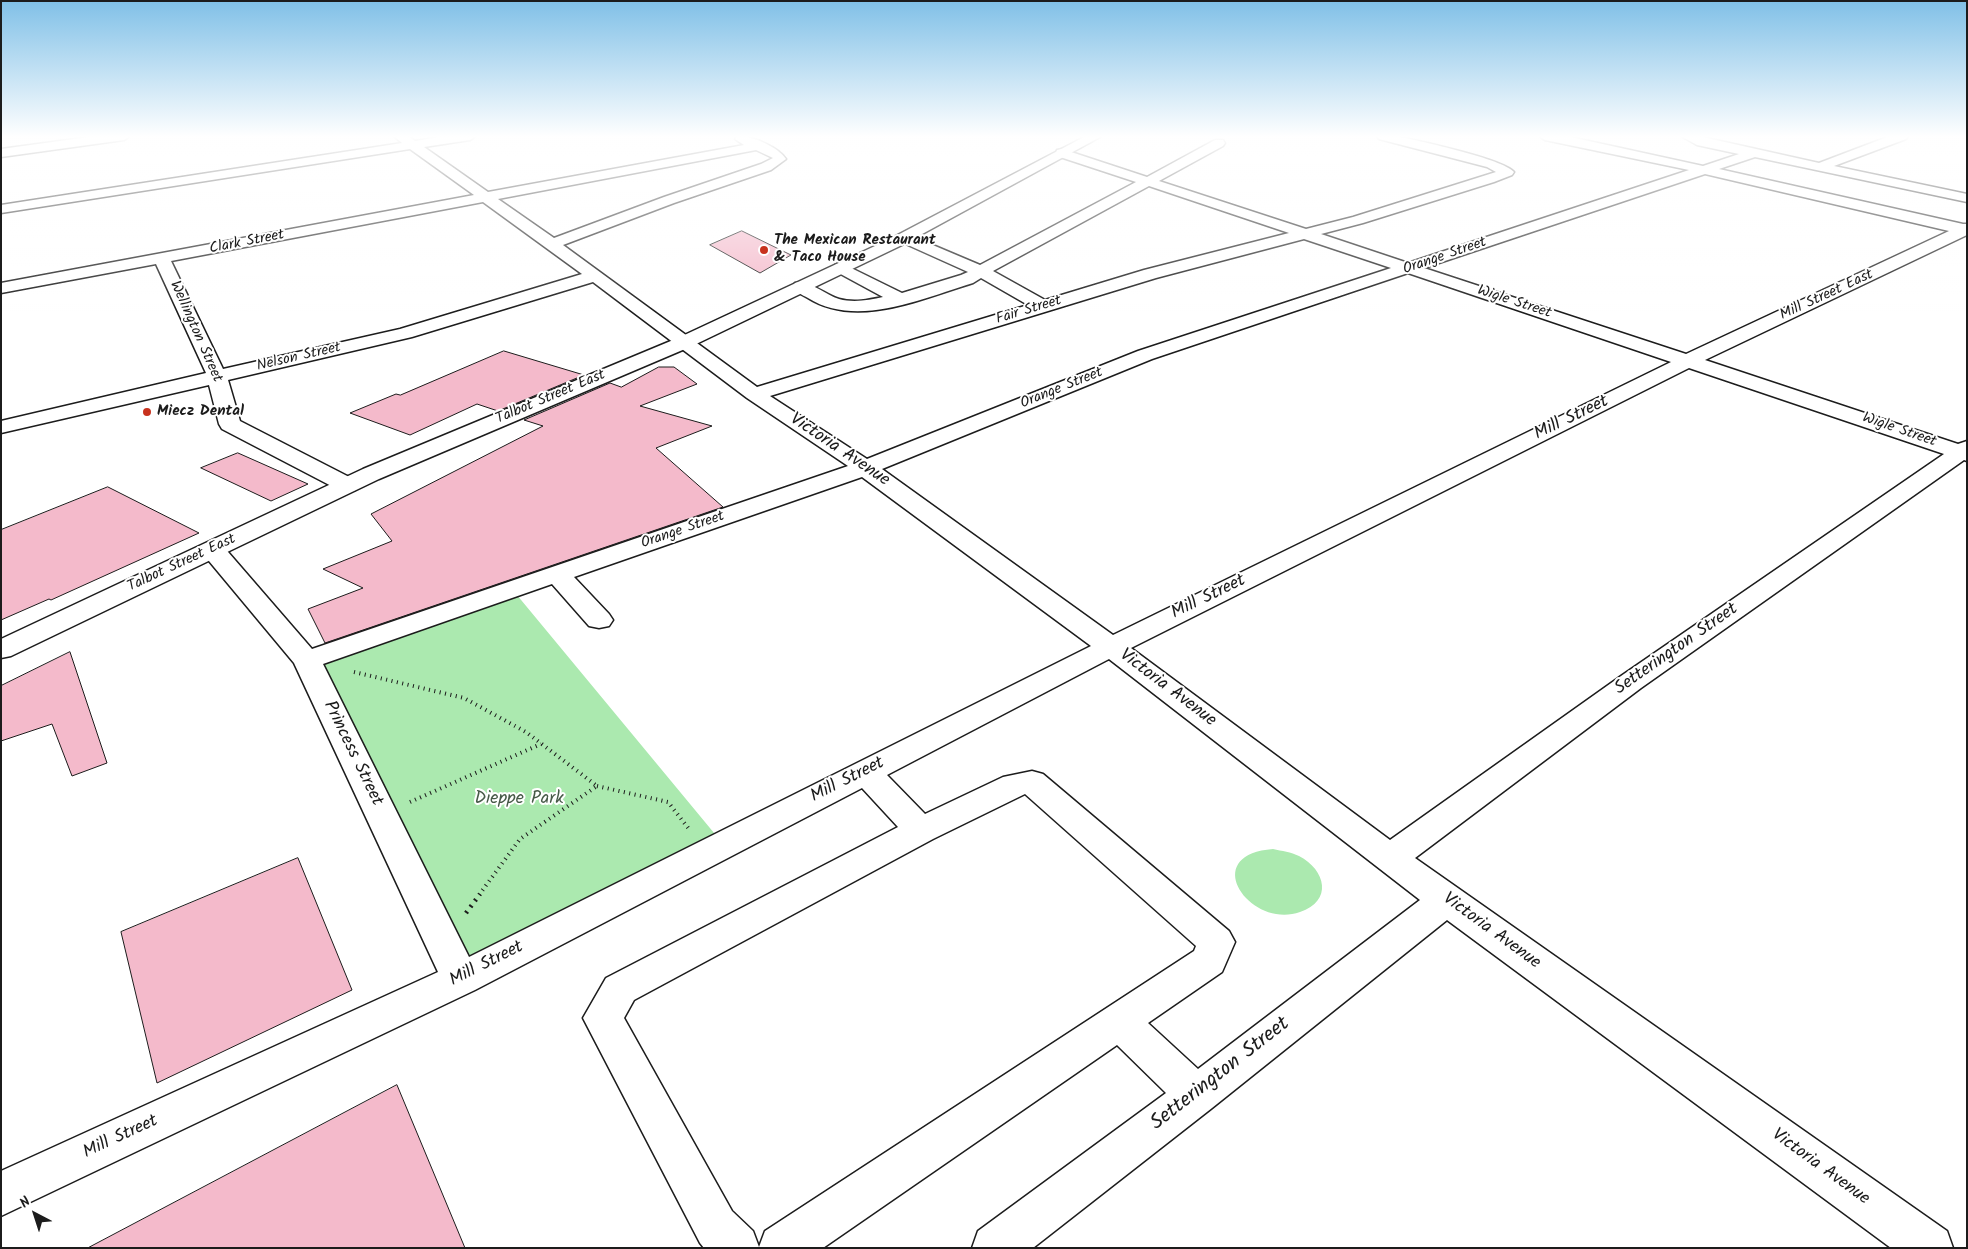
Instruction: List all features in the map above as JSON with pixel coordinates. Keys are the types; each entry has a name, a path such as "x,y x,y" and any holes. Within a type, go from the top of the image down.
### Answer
{"street":[{"path":"1,209 95,194"},
{"name":"Victoria Avenue","path":"479,194 552,244 754,394 865,468 1111,647 1446,900 1930,1248"},
{"name":"Clark Street","path":"1,288 504,194"},
{"path":"552,244 686,194"},
{"name":"Talbot Street East","path":"1,650 347,485 686,342 904,238 985,194"},
{"path":"801,287 821,299 840,305 865,306 900,299 967,280 1123,194"},
{"name":"Wigle Street","path":"1187,194 1965,451"},
{"name":"Fair Street","path":"754,394 1150,274 1358,220 1440,194"},
{"name":"Orange Street","path":"306,660 865,468 1145,355 1411,269 1631,194"},
{"path":"1811,194 1966,229"},
{"path":"1949,194 1967,198"},
{"name":"Mill Street East","path":"1690,360 1966,229"},
{"path":"904,238 982,272 1044,307"},
{"name":"Wellington Street","path":"162,258 217,377 230,424 347,485"},
{"path":"841,268 900,299"},
{"name":"Nelson Street","path":"1,427 405,333 595,276"},
{"name":"Mill Street","path":"1,1194 452,961 708,853 1111,647 1690,360"},
{"name":"Setterington Street","path":"1390,858 1631,682 1965,451"},
{"name":"Princess Street","path":"213,550 306,660 452,961"},
{"path":"557,574 599,620"},
{"path":"865,772 921,830"},
{"path":"736,1248 716,1227 603,1018 620,989 921,830 1014,785 1032,782 1216,942 1209,961 782,1248"},
{"name":"Setterington Street","path":"995,1248 1197,1095 1446,900"},
{"path":"1119,1021 1197,1095"}],"path":[{"path":"306,660 464,698 526,732 597,786 668,802 708,853"},
{"path":"381,815 542,744"},
{"path":"452,961 520,839 597,786"}],"green space":[{"name":"Dieppe Park","path":"512,589 724,845 461,979 307,660"},
{"path":"1273,849 1299,856 1315,869 1322,885 1318,901 1311,907 1300,912 1282,915 1264,911 1250,902 1240,890 1235,876 1238,864 1250,854"}],"building":[{"path":"742,231 791,255 760,273 710,245"},
{"path":"504,351 584,375 498,411 477,404 410,435 350,413 396,394 400,395"},
{"path":"659,367 674,367 697,384 640,406 712,426 656,448 723,507 325,643 308,609 363,588 323,569 392,541 371,514 543,426 524,420 610,383 621,387"},
{"path":"238,453 308,484 271,501 201,468"},
{"path":"108,487 199,533 51,600 49,599 1,620 1,530"},
{"path":"70,652 107,763 72,776 52,724 1,741 1,686"},
{"path":"298,858 352,990 157,1083 121,932"},
{"path":"397,1085 465,1248 88,1248"}],"place":[{"name":"The Mexican Restaurant & Taco House","path":"764,250"},
{"name":"Miecz Dental","path":"147,412"}]}
